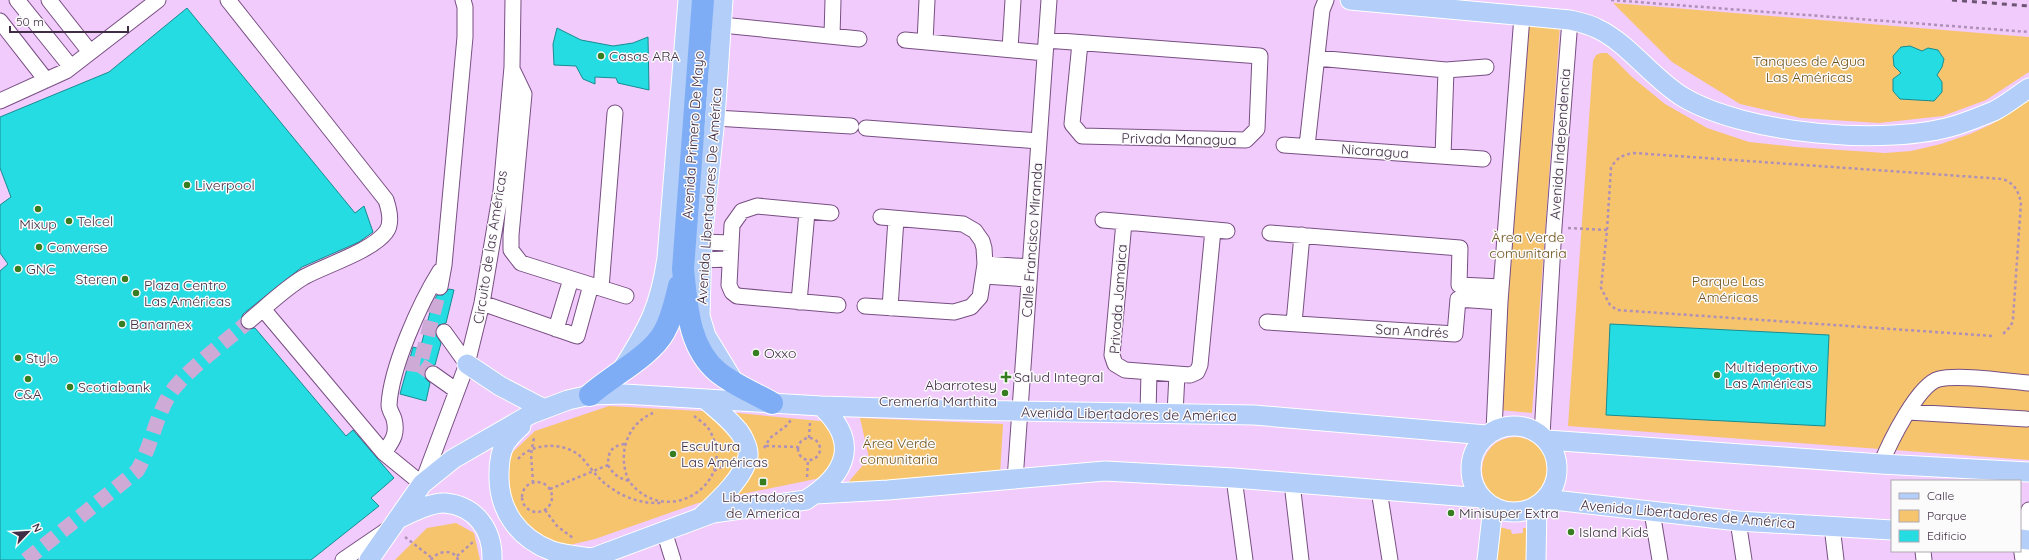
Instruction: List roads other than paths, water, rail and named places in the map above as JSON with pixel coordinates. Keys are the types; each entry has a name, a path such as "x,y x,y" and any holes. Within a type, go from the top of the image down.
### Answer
{"highway":[{"name":"Avenida Primero De Mayo","path":"703,0 693,257 687,313 701,352 717,371 735,383 772,403"},
{"name":"Avenida Primero De Mayo","path":"590,395 654,346 664,333 674,311 693,257"}],"main road":[{"path":"622,370 644,335 656,310 663,286 668,251 688,0"},
{"name":"Avenida Libertadores De América","path":"693,257 715,118 724,0"},
{"path":"1350,0 1570,20 1589,25 1610,36 1656,77 1682,96 1706,109 1735,120 1810,132 1881,137 1920,133 1956,125 1995,111 2029,88"},
{"path":"467,364 538,411"},
{"path":"369,560 422,484 452,459 538,411 590,395 624,394 772,403"},
{"path":"700,518 727,492 737,478 748,456 746,446 737,429 705,399"},
{"name":"Avenida Libertadores de América","path":"772,403 821,406 1020,412 1254,415 1490,432"},
{"path":"538,411 505,444 499,463 498,488 503,508 518,528 537,543 553,551 589,559 713,513 806,500 815,494 841,466 845,452 844,438 839,426 821,406"},
{"path":"815,494 1015,480 1105,471 1234,478 1379,490 1488,502 1508,512 1516,512 1523,511 1541,502 1556,481 1557,470 1554,454 1544,438 1531,429 1519,425 1506,426 1490,432 1474,451 1471,460 1472,480 1488,502 1487,560"},
{"path":"1544,438 1881,464 2029,472"},
{"path":"1536,560 1541,502"},
{"name":"Avenida Libertadores de América","path":"1541,502 1738,521 1891,530"},
{"path":"394,524 414,510 444,503 468,510 484,525 493,545 492,560"}],"street":[{"path":"17,0 71,67"},
{"path":"49,0 90,52"},
{"path":"0,101 71,67 158,0"},
{"path":"228,0 386,200 390,214 387,231 376,242 304,277 285,290 249,321"},
{"path":"440,287 444,265 465,37 465,7 463,0"},
{"name":"Circuito de las Américas","path":"422,484 467,364 482,303 501,191 512,67 513,0"},
{"path":"832,36 833,0"},
{"path":"925,42 927,0"},
{"path":"1010,49 1013,0"},
{"name":"Calle Francisco Miranda","path":"1015,480 1049,0"},
{"path":"1307,146 1322,10 1326,0"},
{"path":"1490,432 1522,16"},
{"name":"Avenida Independencia","path":"1544,438 1554,227 1570,20"},
{"path":"0,21 46,80"},
{"path":"722,25 859,39"},
{"name":"Privada Managua","path":"905,40 1010,49 1080,43 1260,56 1257,129 1246,140 1082,136 1072,124 1080,43"},
{"path":"1317,58 1446,70 1486,67"},
{"path":"512,67 524,94 511,235 511,250 521,263 626,296"},
{"path":"1443,156 1446,70"},
{"path":"482,303 577,336 596,286 615,113"},
{"path":"715,118 851,126"},
{"path":"866,128 1039,141"},
{"name":"Nicaragua","path":"1284,145 1483,159"},
{"path":"831,213 807,212 757,206 742,211 732,225 729,259 729,285 732,292 737,296 838,305"},
{"path":"800,302 807,212"},
{"path":"864,306 954,312 966,309 980,297 984,270 982,241 970,227 963,224 881,217"},
{"path":"890,308 896,219"},
{"name":"Privada Jamaica","path":"1103,220 1220,230 1200,365 1197,372 1190,375 1124,370 1116,364 1112,355 1124,222"},
{"path":"1270,232 1460,248 1459,285 1501,287"},
{"path":"1294,323 1302,235"},
{"path":"693,257 730,243"},
{"path":"693,257 729,259"},
{"path":"384,453 396,435 394,419 389,406 402,362 431,286 444,265"},
{"path":"984,270 1030,273"},
{"path":"556,329 572,279"},
{"name":"San Andrés","path":"1267,322 1455,334 1458,299 1500,302"},
{"path":"263,309 384,453 422,484"},
{"path":"444,332 467,364"},
{"path":"1148,414 1149,372"},
{"path":"433,374 457,391"},
{"path":"1175,414 1177,374"},
{"path":"1881,464 1919,394 1928,385 1938,379 1951,377 2028,383"},
{"path":"1908,412 2026,419"},
{"path":"1234,478 1245,560"},
{"path":"1292,483 1301,560"},
{"path":"1379,490 1390,560"},
{"path":"2021,536 2029,510"},
{"path":"1652,512 1660,560"},
{"path":"1738,521 1744,560"},
{"path":"343,560 394,524"},
{"path":"1832,526 1836,560"},
{"path":"664,531 673,560"},
{"path":"2021,546 2023,560"}],"tunnel":[{"path":"433,374 420,365 440,287"},
{"path":"26,560 137,471 146,453 168,397 174,388 194,368 249,321"},
{"path":"406,363 420,365"}],"railway":[{"path":"1952,0 2029,6"}],"place":[{"name":"Casas ARA","path":"601,56"},
{"name":"Liverpool","path":"187,185"},
{"name":"Mixup","path":"38,209"},
{"name":"Telcel","path":"69,221"},
{"name":"Converse","path":"39,247"},
{"name":"GNC","path":"18,269"},
{"name":"Steren","path":"125,279"},
{"name":"Plaza Centro Las Américas","path":"136,293"},
{"name":"Banamex","path":"122,324"},
{"name":"Oxxo","path":"756,353"},
{"name":"Stylo","path":"18,358"},
{"name":"Multideportivo Las Américas","path":"1717,375"},
{"name":"Salud Integral","path":"1006,377"},
{"name":"C&A","path":"28,379"},
{"name":"Scotiabank","path":"70,387"},
{"name":"Abarrotesy Cremería Marthita","path":"1005,393"},
{"name":"Escultura Las Américas","path":"673,454"},
{"name":"Libertadores de America","path":"763,482"},
{"name":"Minisuper Extra","path":"1451,513"},
{"name":"Island Kids","path":"1571,532"}],"park label":[{"name":"Tanques de Agua Las Américas","path":"1809,70"},
{"name":"Àrea Verde comunitaria","path":"1528,246"},
{"name":"Parque Las Américas","path":"1728,290"},
{"name":"Área Verde comunitaria","path":"899,452"}]}
